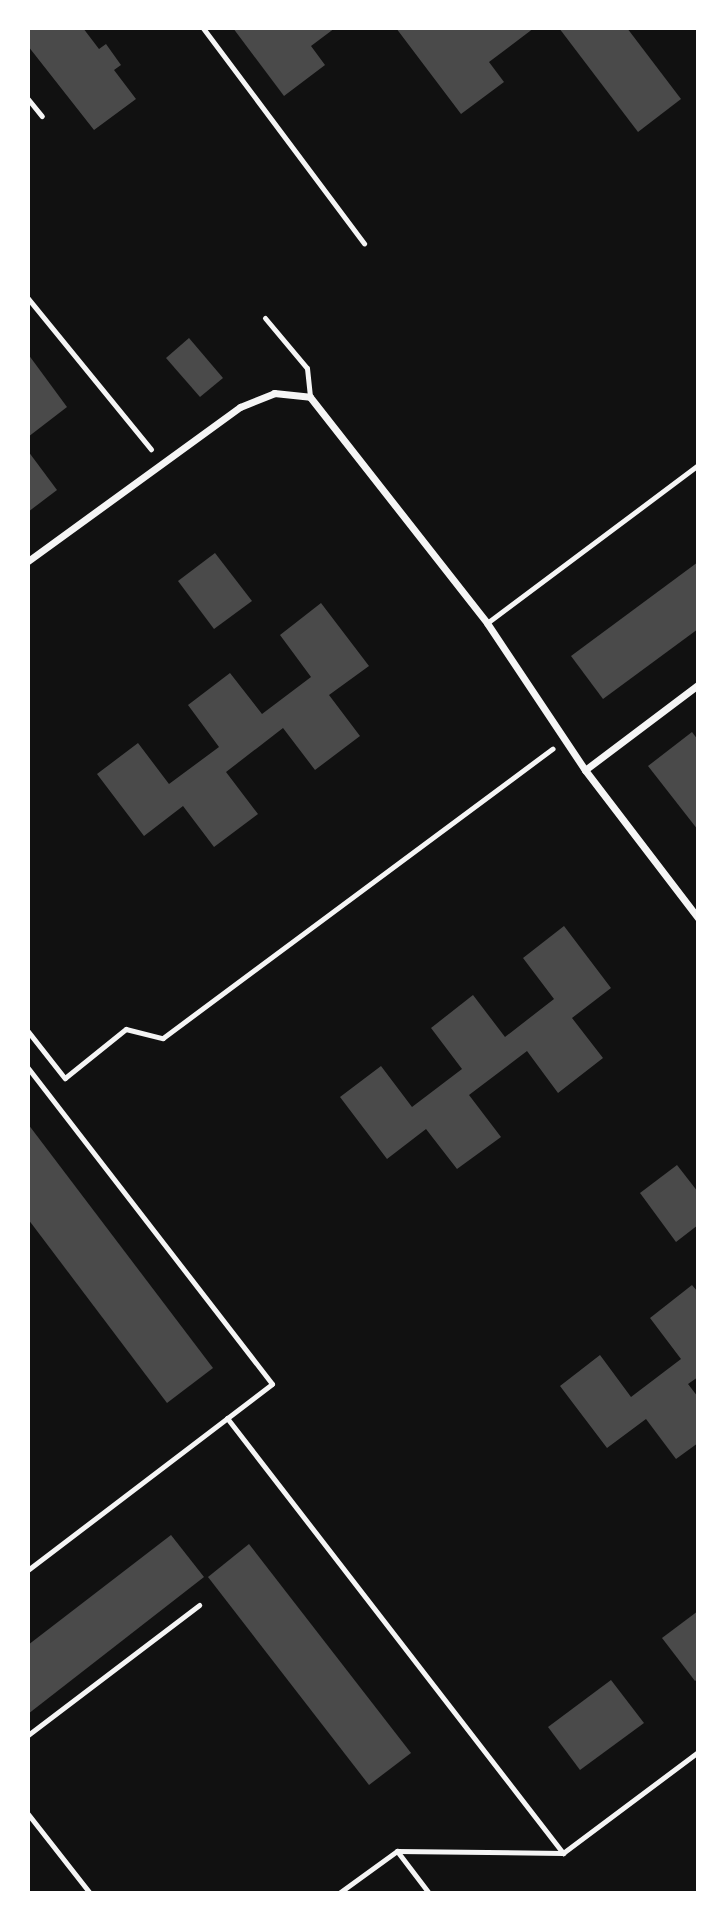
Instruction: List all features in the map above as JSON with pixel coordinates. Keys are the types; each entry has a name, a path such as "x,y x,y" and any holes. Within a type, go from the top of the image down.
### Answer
{"street":[{"path":"28,561 240,407 274,393 310,397 487,623 584,770 698,918"},
{"path":"584,770 698,685"}],"lane":[{"path":"203,28 364,243"},
{"path":"28,99 42,116"},
{"path":"265,318 307,369 310,397"},
{"path":"487,623 698,465"},
{"path":"28,1068 272,1384 28,1570"},
{"path":"228,1418 563,1853"},
{"path":"28,1735 199,1605"},
{"path":"339,1893 397,1851 563,1853 698,1752"},
{"path":"28,1814 90,1893"},
{"path":"397,1851 429,1893"}],"path":[{"path":"28,298 163,463"},
{"path":"28,1031 65,1078 126,1029 163,1038 564,740"}],"building":[{"path":"28,28 83,28 99,49 106,44 121,65 114,70 136,99 94,130 28,46"},
{"path":"233,28 335,28 311,46 325,65 284,96"},
{"path":"396,28 534,28 489,62 504,82 461,114"},
{"path":"559,28 627,28 681,99 638,132"},
{"path":"189,338 223,378 200,397 166,358"},
{"path":"28,354 67,407 28,437"},
{"path":"28,451 57,490 28,512"},
{"path":"215,553 252,601 214,629 178,581"},
{"path":"698,562 698,629 603,699 571,656"},
{"path":"321,603 369,666 329,695 360,736 315,770 283,728 226,772 258,814 214,847 183,806 144,836 97,774 138,743 169,784 219,747 188,705 230,673 262,714 311,677 280,635"},
{"path":"692,732 698,740 698,830 648,766"},
{"path":"564,926 611,988 572,1018 603,1058 558,1093 527,1051 469,1095 501,1137 457,1169 426,1129 387,1159 340,1097 381,1066 412,1107 462,1069 431,1028 473,995 505,1037 554,999 523,958"},
{"path":"28,1124 213,1368 167,1403 28,1219"},
{"path":"677,1165 698,1192 698,1225 676,1242 640,1193"},
{"path":"692,1285 698,1292 698,1377 688,1384 698,1397 698,1443 676,1459 646,1419 607,1448 560,1386 600,1355 631,1397 681,1359 650,1318"},
{"path":"171,1535 204,1577 28,1714 28,1645"},
{"path":"249,1544 411,1753 369,1785 208,1577"},
{"path":"698,1611 698,1679 695,1681 662,1638"},
{"path":"611,1680 644,1723 580,1770 548,1727"}]}
